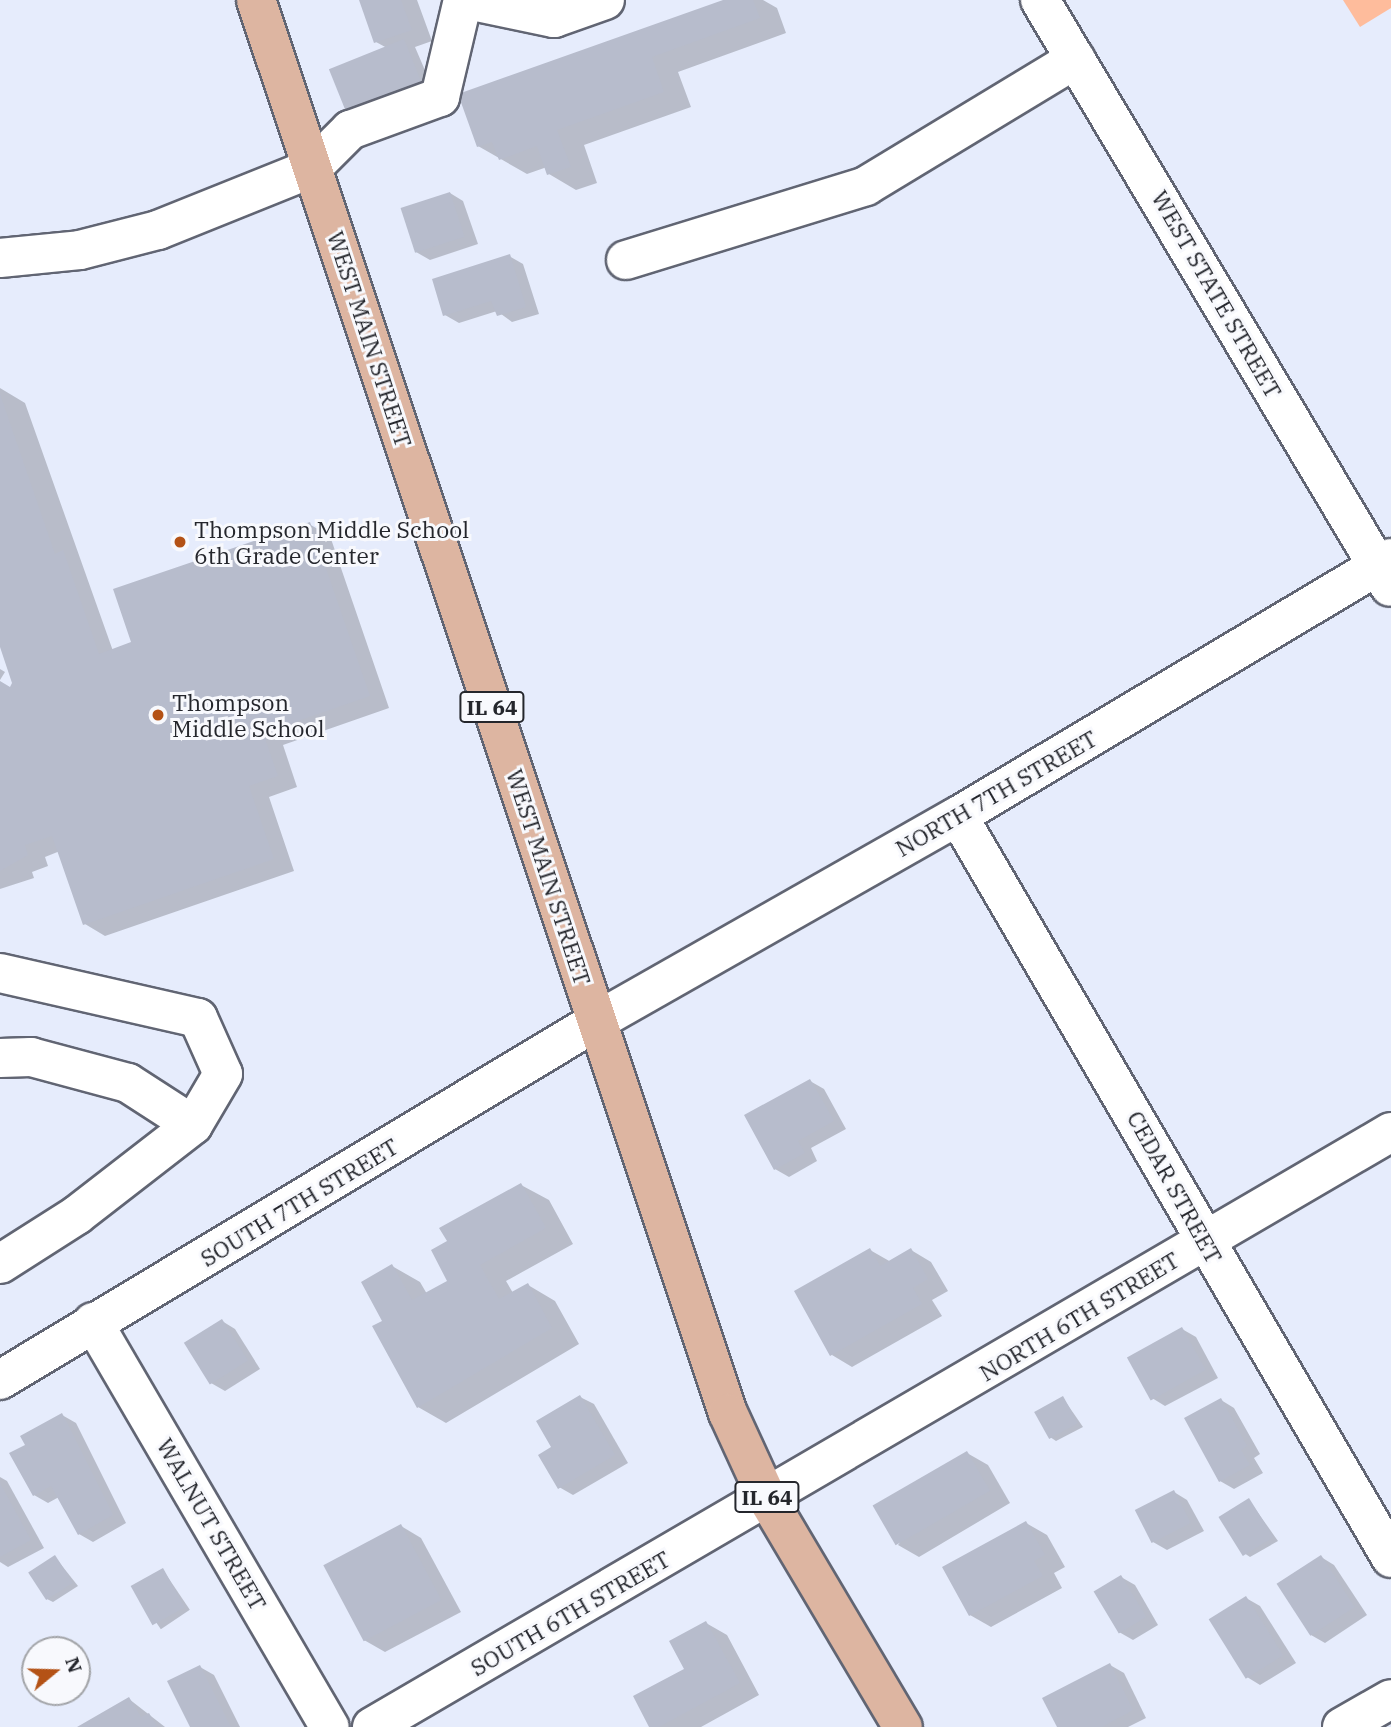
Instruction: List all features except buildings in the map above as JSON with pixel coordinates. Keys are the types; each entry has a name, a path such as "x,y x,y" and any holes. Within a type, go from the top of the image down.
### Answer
{"main road":[{"name":"WEST MAIN STREET","path":"256,0 728,1413 768,1500 903,1727"}],"street":[{"path":"1,264 80,250 158,230 312,168 350,130 440,97 465,0 554,18 605,0"},
{"name":"WEST STATE STREET","path":"1040,0 1387,571"},
{"path":"626,260 866,186 1076,59"},
{"name":"NORTH 7TH STREET","path":"597,1021 1387,571"},
{"name":"CEDAR STREET","path":"958,816 1391,1558"},
{"path":"0,973 198,1018 223,1074 193,1125 77,1215 0,1264"},
{"name":"SOUTH 7TH STREET","path":"0,1380 93,1322 127,1307 597,1021"},
{"path":"0,1058 31,1057 128,1083 193,1125"},
{"name":"NORTH 6TH STREET","path":"768,1500 1391,1132"},
{"name":"WALNUT STREET","path":"93,1322 330,1727"},
{"name":"SOUTH 6TH STREET","path":"372,1727 768,1500"},
{"path":"1342,1727 1391,1699"}],"shaded area":[{"path":"1343,0 1391,0 1391,8 1360,27"}],"place":[{"name":"Thompson Middle School 6th Grade Center","path":"180,542"},
{"name":"Thompson Middle School","path":"158,715"}]}
